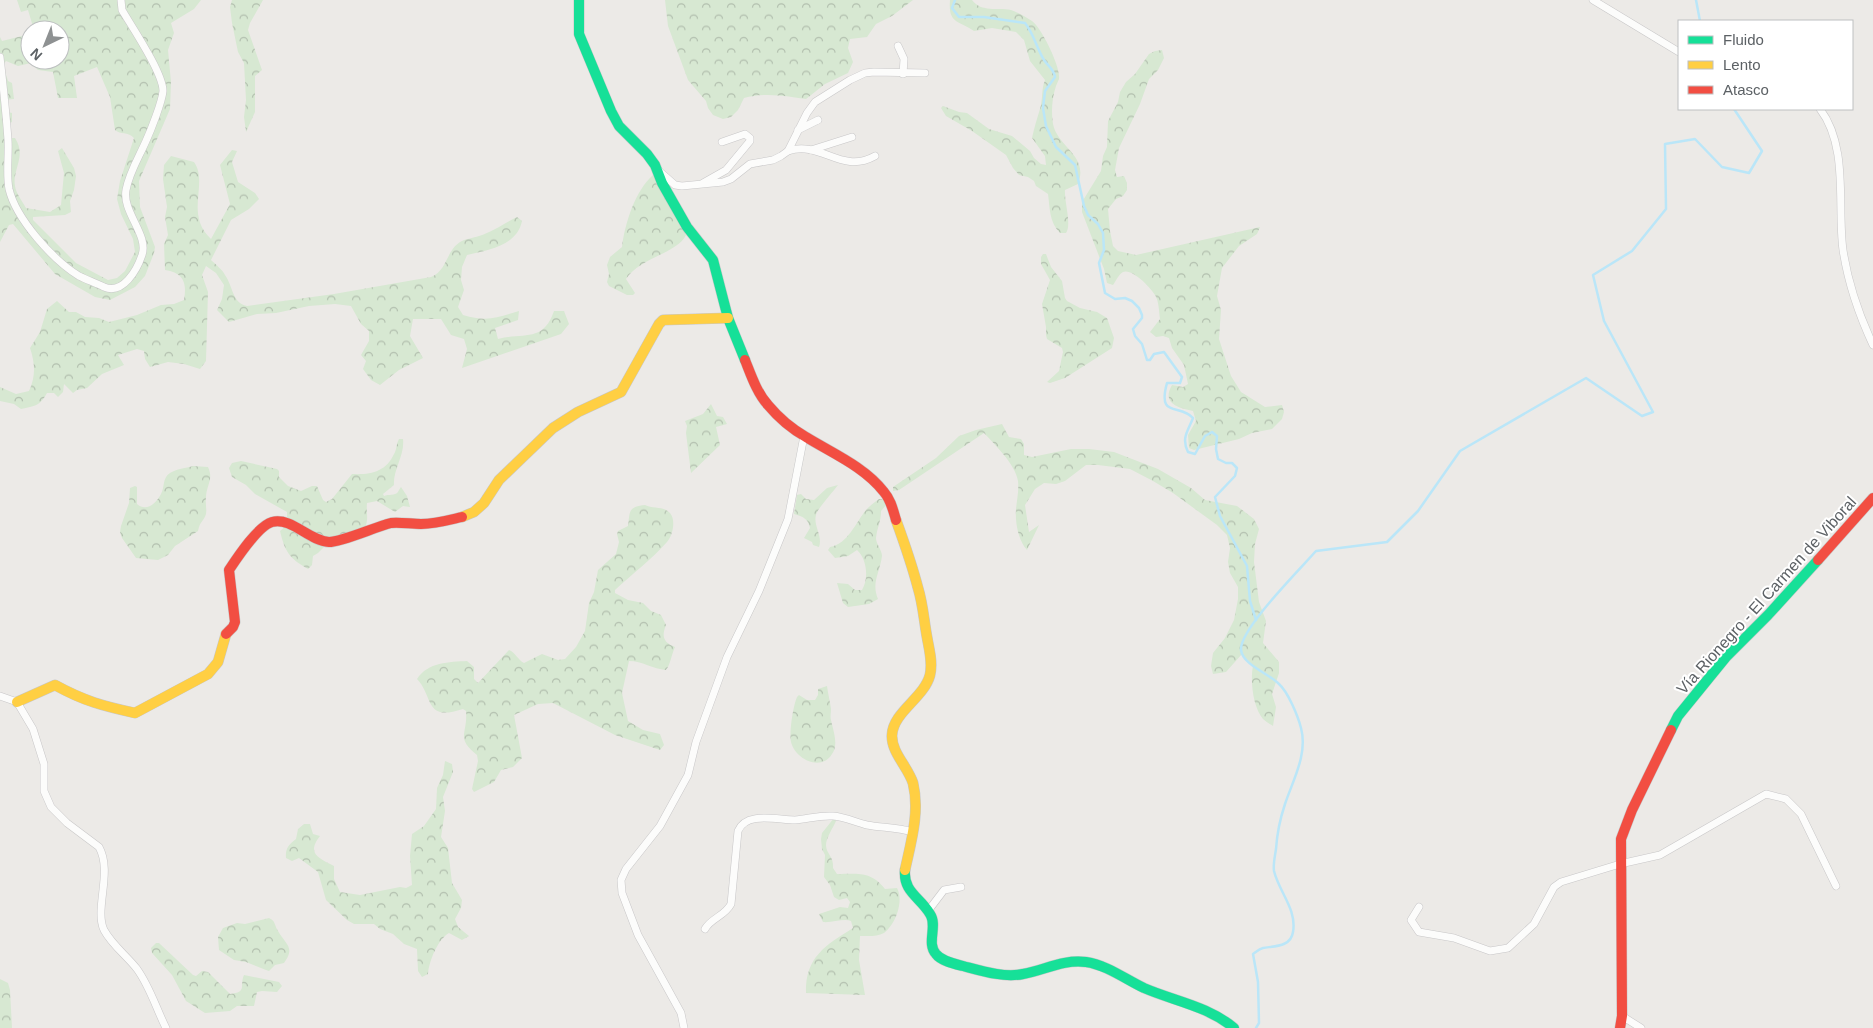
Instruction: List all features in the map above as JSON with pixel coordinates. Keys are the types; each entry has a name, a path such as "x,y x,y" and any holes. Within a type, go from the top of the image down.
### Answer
{"street":[{"path":"0,57 8,139 9,188 17,209 28,227 64,265 80,276 108,289 118,288 127,282 136,268 144,246 126,203 126,192 128,182 150,130 163,92 159,76 122,10 121,0"},
{"path":"579,0 579,34 611,111 619,126 647,154 659,171 676,185 723,182 731,179 750,164 774,160 788,151 797,148 811,150 853,163 875,156"},
{"path":"1593,0 1678,51"},
{"path":"898,46 904,59 903,74"},
{"path":"788,151 815,102 850,80 865,73 926,73"},
{"path":"1821,110 1834,140 1842,179 1843,250 1851,286 1860,318 1873,345"},
{"path":"798,130 818,120"},
{"path":"700,184 726,170 750,141 750,138 745,134 722,142"},
{"path":"811,150 852,137"},
{"path":"659,171 662,183 686,227 713,260 728,318 752,377 767,404 804,436 849,462 871,478 884,490 890,500 919,590 932,670 923,691 902,716 892,734 894,746 901,756 913,784 914,792 912,832 906,883 911,894 928,911 932,918 932,949 937,956 944,960 968,967 1016,976 1064,961 1079,960 1093,963 1150,991 1216,1016 1234,1028"},
{"path":"17,702 55,685 95,704 135,713 139,712 153,702 208,674 218,662 223,641 235,622 229,570 239,554 265,524 277,521 289,524 322,541 330,542 392,523 423,524 443,522 469,515 484,503 499,480 553,428 578,412 621,392 658,324 663,320 728,318"},
{"path":"684,1028 681,1013 638,935 622,893 622,877 626,869 660,826 688,775 696,742 727,657 759,591 788,519 804,436"},
{"name":"Vía Rionegro - El Carmen de Viboral","path":"1620,1028 1622,1016 1620,864 1622,839 1632,810 1678,716 1726,657 1768,614 1873,498"},
{"path":"0,696 17,702 33,729 44,764 44,791 51,807 67,823 99,846 105,866 102,919 104,930 144,979 166,1028"},
{"path":"1419,908 1411,920 1418,932 1454,938 1490,951 1508,948 1534,924 1554,887 1561,882 1620,864 1660,856 1766,794 1786,799 1801,814 1836,886"},
{"path":"705,929 708,922 724,913 731,904 738,831 740,826 746,821 758,819 795,820 818,815 845,817 867,824 886,828 901,828 912,832"},
{"path":"928,911 944,890 961,887"},
{"path":"1622,1016 1640,1028"}],"green space":[{"path":"17,0 201,0 194,9 171,23 174,33 168,50 171,82 170,109 139,181 140,207 155,247 154,253 145,276 135,287 110,300 95,297 55,274 13,224 9,225 0,242 0,37 2,41 20,36 20,66 6,61 3,65 8,81 12,83 14,99 3,100 8,112 12,113 12,122 10,123 11,138 15,138 20,151 15,174 18,194 26,208 50,212 61,205 64,173 58,151 62,148 74,168 76,176 70,201 71,212 65,215 33,217 33,220 76,263 108,280 117,278 125,271 135,252 133,239 121,214 117,199 120,181 134,138 129,134 115,130 110,97 97,67 74,76 77,98 58,98 53,72 38,70 70,70 70,20 31,20 28,10 21,12"},
{"path":"232,0 263,0 248,30 262,70 255,76 255,112 246,132 244,117 246,100 244,63 238,52 232,23 230,7"},
{"path":"665,0 913,0 892,16 876,24 867,37 850,39 848,48 853,62 848,73 825,84 806,99 768,95 744,98 738,110 731,117 723,119 713,115 706,101 688,80 668,26"},
{"path":"950,0 972,0 980,7 1011,10 1019,13 1036,25 1050,48 1059,73 1053,100 1053,124 1056,132 1076,159 1080,174 1078,184 1065,190 1068,219 1066,233 1060,233 1056,229 1051,215 1048,194 1036,186 1034,181 1028,177 1019,175 1006,155 972,131 946,116 941,108 943,106 967,113 989,129 1012,136 1030,151 1041,164 1046,165 1045,156 1032,138 1041,106 1045,80 1030,61 1024,40 1016,32 992,28 974,31 959,23 952,17"},
{"path":"1162,50 1164,58 1158,70 1149,79 1140,104 1119,148 1115,170 1117,177 1124,176 1127,190 1108,209 1113,246 1118,251 1136,255 1260,227 1257,234 1239,246 1222,268 1217,296 1221,310 1219,339 1231,376 1241,392 1265,407 1282,405 1284,412 1282,419 1272,429 1194,450 1189,448 1188,435 1196,421 1193,411 1173,404 1169,397 1172,385 1183,387 1188,384 1184,365 1172,348 1169,338 1163,336 1156,337 1150,332 1160,319 1156,297 1141,279 1131,273 1121,273 1113,285 1107,283 1104,269 1082,212 1082,202 1101,171 1103,156 1107,147 1108,121 1118,102 1120,92 1149,54"},
{"path":"232,150 237,151 232,162 238,182 255,193 259,199 249,209 231,220 211,260 224,273 236,298 242,304 247,306 334,294 431,277 444,266 452,250 460,242 489,232 517,217 522,221 519,229 508,241 492,249 467,255 462,267 461,280 464,290 458,307 463,315 485,319 519,311 518,320 495,328 498,339 538,332 550,321 554,311 564,311 569,324 561,334 462,368 467,349 464,339 451,335 441,319 413,319 410,336 423,358 399,370 380,385 371,380 363,369 366,361 361,355 369,341 369,331 361,324 351,306 335,304 309,306 276,313 257,314 229,322 217,310 222,299 224,285 216,273 206,266 202,275 208,292 206,361 200,369 168,362 150,367 145,359 144,351 137,349 118,355 124,365 102,374 87,388 73,393 64,384 63,392 58,397 54,393 47,393 37,405 21,409 14,404 0,401 0,387 16,394 29,391 34,370 30,348 40,332 47,309 57,301 69,312 76,312 85,317 99,318 109,322 137,315 161,305 174,304 184,300 185,289 183,280 171,271 165,270 164,244 168,235 165,217 167,207 163,179 164,165 171,156 194,162 198,170 199,179 199,219 203,229 211,239 230,204 220,165"},
{"path":"653,175 657,178 686,235 675,247 632,272 626,279 635,293 627,295 609,286 607,282 609,274 607,265 610,257 622,247 636,198"},
{"path":"1043,254 1046,254 1051,267 1062,281 1067,301 1080,308 1097,312 1107,318 1114,338 1112,348 1065,378 1050,383 1047,382 1059,371 1063,352 1062,348 1047,339 1046,335 1042,304 1050,280 1041,264"},
{"path":"711,404 717,416 723,417 727,424 716,427 720,445 691,473 685,421 703,414"},
{"path":"1002,424 1009,437 1021,439 1024,444 1024,455 1032,457 1071,449 1114,452 1158,469 1191,488 1205,500 1237,506 1254,519 1259,529 1255,544 1254,562 1259,602 1266,621 1263,643 1279,662 1279,673 1272,694 1276,707 1273,726 1263,719 1257,708 1252,686 1253,666 1242,654 1226,672 1213,674 1211,666 1213,653 1225,638 1234,620 1238,599 1238,587 1230,573 1228,562 1230,548 1227,535 1217,525 1173,493 1130,469 1086,465 1065,481 1056,484 1044,483 1035,489 1025,505 1029,532 1039,525 1027,550 1019,536 1016,519 1018,481 1016,475 1004,456 984,433 899,490 893,491 893,487 936,458 959,436"},
{"path":"399,439 403,439 403,445 395,473 394,485 383,494 384,496 395,494 401,487 407,496 410,507 403,506 395,512 377,501 367,503 365,528 331,540 313,556 312,565 308,569 292,558 284,544 280,531 287,525 287,512 255,494 246,485 232,477 229,468 232,463 241,461 277,469 279,477 288,486 301,491 317,486 323,500 326,502 332,499 352,474 371,473 387,465 395,452"},
{"path":"193,466 208,467 210,472 206,493 206,514 198,531 175,546 168,555 158,560 136,558 120,532 129,503 130,488 137,487 137,504 144,507 150,506 159,498 167,475 175,470"},
{"path":"838,485 817,512 815,519 820,543 819,547 813,545 812,542 804,538 810,528 808,522 794,514 797,495 801,494 806,499 814,500 827,488"},
{"path":"879,499 882,499 887,504 881,511 876,538 882,556 875,588 878,599 869,604 848,607 843,603 837,583 848,584 855,590 862,590 866,580 863,558 857,550 848,556 835,558 828,550 847,537 867,509"},
{"path":"645,505 665,509 670,513 673,520 671,536 655,554 615,590 615,593 628,600 643,603 651,611 661,615 666,625 664,639 668,644 675,647 666,670 629,661 622,693 628,721 643,730 660,734 664,745 660,750 615,735 553,703 538,704 514,715 522,758 513,767 501,770 494,782 474,792 472,789 478,761 477,755 464,740 466,711 463,709 451,712 436,710 417,679 422,673 433,666 467,661 474,667 474,679 478,683 509,650 524,663 542,654 558,660 565,659 576,647 585,631 589,603 594,592 598,570 616,554 619,542 618,531 628,526 630,513 635,507"},
{"path":"827,686 835,746 832,754 827,759 815,763 803,758 793,748 791,742 792,720 799,695 807,700 815,700 818,695 818,689"},
{"path":"445,761 452,764 453,772 443,797 445,811 441,837 448,848 452,883 462,900 461,908 455,919 458,927 469,936 462,940 449,933 445,936 435,951 428,974 422,977 418,971 417,949 404,944 393,934 380,929 374,924 354,924 347,920 326,900 318,872 299,858 292,861 286,858 286,852 289,845 296,839 298,829 304,824 310,824 313,834 320,836 314,851 319,858 334,866 334,879 340,892 360,895 400,887 406,888 412,885 410,856 412,834 424,826 436,809 437,788 443,775"},
{"path":"834,818 836,821 828,836 826,845 833,868 837,874 869,876 880,883 885,889 897,888 899,893 898,912 888,929 878,935 860,936 859,960 865,995 806,993 809,970 813,961 834,940 853,928 851,921 848,920 823,922 819,914 840,907 848,908 850,902 847,898 839,900 834,897 830,885 824,877 825,855 822,849 822,833"},
{"path":"269,918 274,922 289,949 284,963 275,965 269,971 246,962 234,960 219,950 218,937 223,928 237,923 245,924"},
{"path":"156,943 159,943 193,975 196,976 202,971 208,972 230,994 241,990 244,975 279,982 282,986 277,992 257,992 254,1006 237,1006 230,1011 205,1013 186,1001 172,975 152,953 151,948"},
{"path":"0,979 8,983 10,990 12,1028 0,1028"}],"waterway":[{"path":"955,0 952,8 959,17 984,17 1025,23 1044,60 1053,72 1055,77 1045,91 1043,108 1046,126 1056,147 1075,165 1084,206 1088,215 1098,224 1103,233 1104,250 1099,263 1105,293 1115,299 1125,298 1132,301 1139,308 1142,318 1133,329 1135,336 1142,344 1147,360 1150,360 1154,354 1164,352 1182,377 1180,383 1167,383 1165,402 1167,406 1182,411 1193,418 1185,439 1188,452 1195,454 1205,436 1212,432 1217,436 1216,449 1218,459 1226,463 1232,463 1237,468 1235,476 1215,497 1220,516 1247,566 1250,601 1256,620"},
{"path":"1696,0 1700,20"},
{"path":"1256,1028 1259,1023 1258,982 1253,954 1262,948 1286,943 1292,937 1293,932 1294,924 1290,908 1276,879 1274,866 1280,821 1299,767 1303,738 1298,717 1286,693 1274,680 1246,660 1241,650 1243,641 1260,614 1316,551 1387,542 1418,511 1460,451 1586,378 1642,416 1653,412 1604,321 1593,275 1632,251 1666,209 1665,144 1695,139 1722,167 1749,173 1762,151 1735,110"}],"traffic: fast":[{"path":"579,0 579,34 611,111 619,126 647,154 655,165 662,183 687,227 713,260 728,318 745,360"},
{"path":"1671,730 1678,716 1726,657 1768,615 1818,560"},
{"path":"905,870 905,878 909,889 926,908 932,919 933,950 945,960 1001,975 1023,974 1070,962 1086,962 1109,969 1144,988 1202,1009 1224,1020 1234,1028"}],"traffic: slow":[{"path":"462,517 474,512 484,503 499,480 553,428 578,412 621,392 663,320 728,318"},
{"path":"896,520 920,594 931,665 927,683 898,719 892,735 894,747 911,777 915,794 914,827 905,870"},
{"path":"17,702 55,685 94,702 135,713 208,674 218,662 226,634"}],"traffic: jam":[{"path":"745,360 757,389 772,409 796,430 848,461 876,483 886,495 896,520"},
{"path":"1818,560 1873,498"},
{"path":"226,634 235,622 229,570 248,543 260,530 272,522 287,523 314,538 329,542 342,540 391,523 426,524 462,517"},
{"path":"1620,1028 1622,1016 1621,839 1632,810 1671,730"}]}
